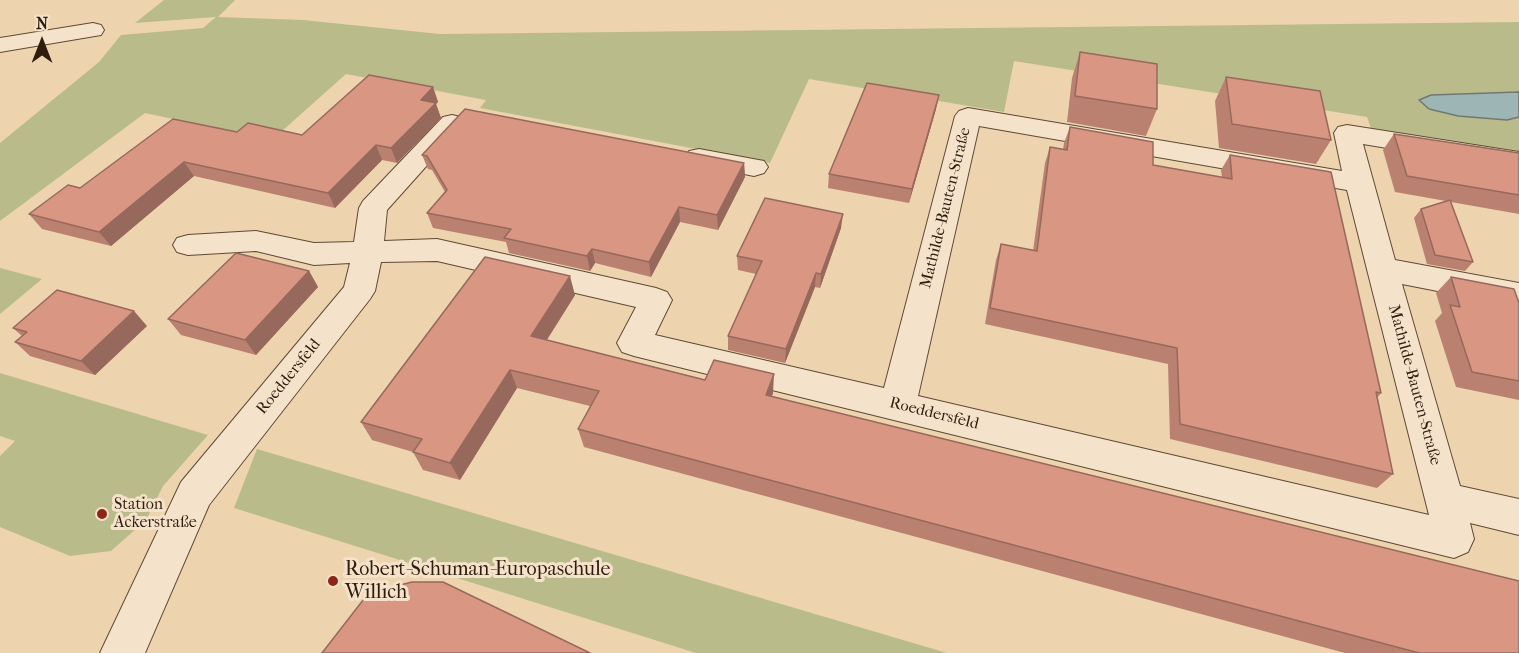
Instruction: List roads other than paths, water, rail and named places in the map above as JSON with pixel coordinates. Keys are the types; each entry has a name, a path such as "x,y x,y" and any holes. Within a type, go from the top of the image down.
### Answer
{"street":[{"path":"0,45 93,30"},
{"name":"Roeddersfeld","path":"122,653 195,494 359,291 368,252 373,208 463,112 474,114"},
{"name":"Mathilde-Bauten-Straße","path":"898,405 968,116 1359,183"},
{"name":"Mathilde-Bauten-Straße","path":"1445,500 1347,134 1519,161"},
{"path":"672,152 754,167"},
{"name":"Roeddersfeld","path":"188,245 256,241 314,254 437,250 656,300 634,343 1454,539 1445,500"},
{"path":"1383,269 1519,295"},
{"path":"1445,500 1519,517"}],"water":[{"path":"1519,92 1519,117 1507,120 1458,116 1429,109 1419,100 1431,95"}],"place":[{"name":"Station Ackerstraße","path":"102,514"},
{"name":"Robert-Schuman-Europaschule Willich","path":"333,581"}]}
